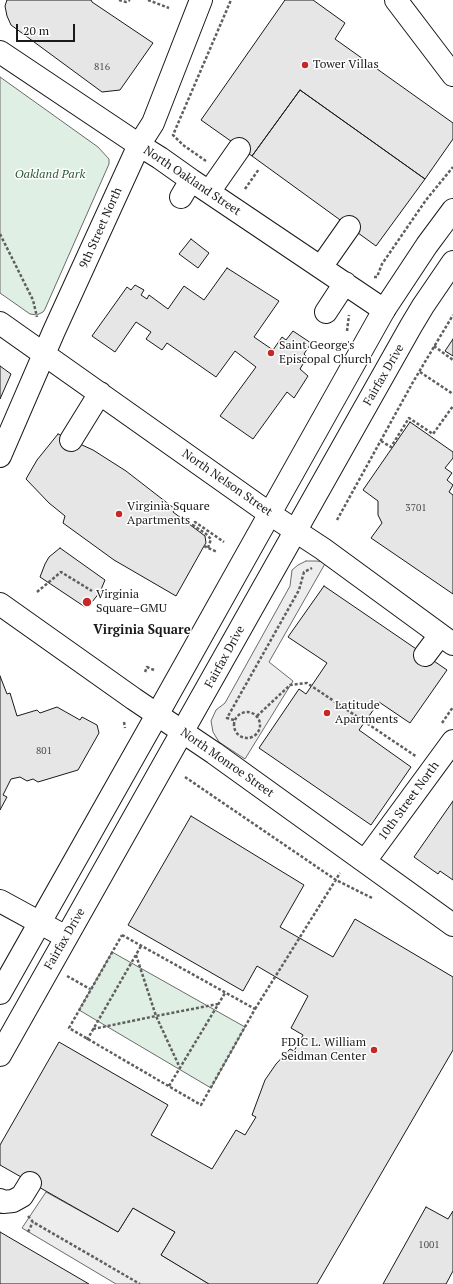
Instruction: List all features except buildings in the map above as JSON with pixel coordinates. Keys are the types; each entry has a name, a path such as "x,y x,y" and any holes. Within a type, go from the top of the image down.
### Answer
{"street":[{"name":"9th Street North","path":"0,456 44,354 139,145 153,122 201,0"},
{"path":"396,0 453,75"},
{"name":"North Oakland Street","path":"0,52 160,158 186,189 209,192 384,310 411,326"},
{"path":"209,192 240,149"},
{"path":"0,993 384,310 427,245 453,210"},
{"path":"321,267 349,227"},
{"name":"Fairfax Drive","path":"0,1055 411,326 453,262"},
{"path":"326,312 345,283"},
{"name":"North Nelson Street","path":"0,323 100,393 142,434 182,462 270,514 322,549 446,639"},
{"path":"71,440 100,393"},
{"name":"North Monroe Street","path":"0,604 157,716 214,753 453,925"},
{"path":"425,655 446,639"},
{"name":"10th Street North","path":"365,861 453,741"},
{"path":"0,901 39,924 66,937"},
{"path":"6,1200 22,1196 30,1183"}],"path":[{"path":"119,0 126,2 130,0"},
{"path":"148,0 169,8"},
{"path":"173,135 231,0"},
{"path":"377,278 382,264 421,207 453,167"},
{"path":"245,189 258,170"},
{"path":"0,234 33,300 37,318"},
{"path":"337,520 434,346 453,315"},
{"path":"434,346 453,360"},
{"path":"420,372 453,394"},
{"path":"381,441 391,447 409,418 433,434 453,406"},
{"path":"208,548 211,539 193,525 195,522 224,542"},
{"path":"204,546 217,552"},
{"path":"234,720 227,718 299,590 304,572 312,568"},
{"path":"38,592 61,572 92,591"},
{"path":"166,628 183,637"},
{"path":"145,672 147,667 154,670"},
{"path":"257,716 290,685 307,683 417,758"},
{"path":"244,712 249,712 257,716 260,724 258,733 251,738 242,738 236,732 233,724 234,720 240,713 244,712"},
{"path":"124,722 125,729"},
{"path":"185,777 336,880 372,898"},
{"path":"255,1009 122,935 69,1028 87,1040 201,1105 255,1009 340,873"},
{"path":"87,1040 142,946"},
{"path":"136,955 156,1016 180,1068"},
{"path":"67,975 90,989"},
{"path":"169,1086 225,993"},
{"path":"93,1029 218,1004"},
{"path":"6,1200 33,1222 140,1284"},
{"path":"28,1232 33,1222"}],"green space":[{"name":"Oakland Park","path":"0,77 98,147 109,159 109,164 45,309 37,315 30,314 0,293"},
{"path":"112,952 245,1027 211,1088 79,1010"}],"shaded area":[{"path":"306,561 326,562 269,662 293,681 245,759 219,742 213,732 211,721 216,710 225,703 290,586 292,570"},
{"path":"46,1192 118,1232 133,1208 175,1232 161,1255 209,1284 116,1284 22,1228"}],"place":[{"name":"Tower Villas","path":"305,65"},
{"name":"Saint George's Episcopal Church","path":"271,353"},
{"name":"Virginia Square Apartments","path":"119,514"},
{"name":"Virginia Square–GMU","path":"87,602"},
{"name":"Latitude Apartments","path":"327,713"},
{"name":"FDIC L. William Seidman Center","path":"374,1050"}],"district":[{"name":"Virginia Square","path":"142,630"}]}
